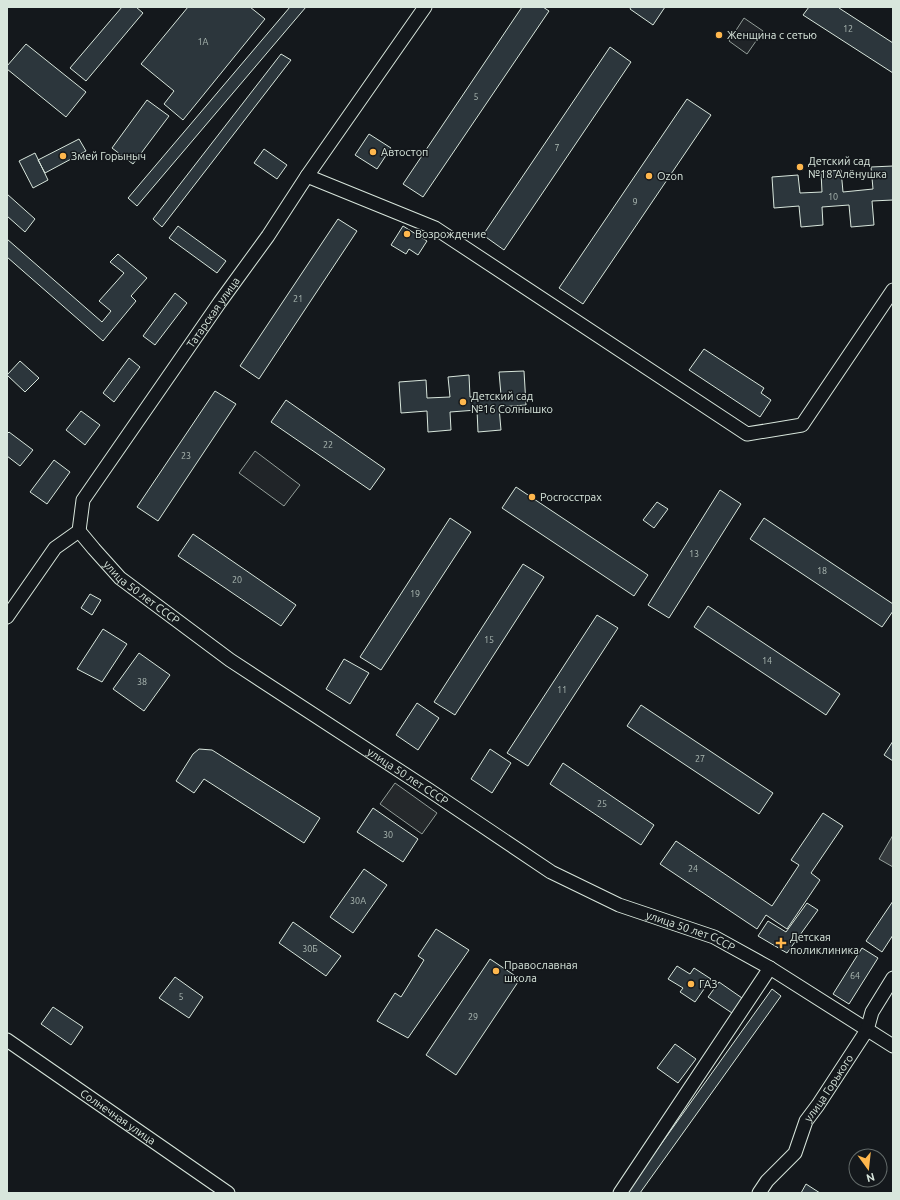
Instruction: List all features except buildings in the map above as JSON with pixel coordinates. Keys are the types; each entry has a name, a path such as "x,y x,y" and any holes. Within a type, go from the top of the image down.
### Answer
{"street":[{"name":"Татарская улица","path":"79,531 83,500 220,302 268,236 307,176 425,7"},
{"path":"307,176 435,228 747,434 802,425 893,290"},
{"path":"7,617 55,548 79,531"},
{"name":"улица 50 лет СССР","path":"79,531 120,578 230,660 551,872 619,905 714,937 770,968 893,1046"},
{"path":"620,1193 770,968"},
{"name":"улица Горького","path":"759,1193 759,1190 767,1181 795,1153 806,1121 867,1030 872,1012 893,978"},
{"name":"Солнечная улица","path":"7,1040 228,1193"}],"shaded area":[{"path":"744,18 763,31 747,54 729,41"},
{"path":"255,451 300,485 284,506 239,473"},
{"path":"395,783 437,813 422,834 380,804"},
{"path":"893,835 893,867 879,859"}],"place":[{"name":"Женщина с сетью","path":"719,35"},
{"name":"Автостоп","path":"373,152"},
{"name":"Змей Горыныч","path":"63,156"},
{"name":"Детский сад №18 Алёнушка","path":"800,167"},
{"name":"Ozon","path":"649,176"},
{"name":"Возрождение","path":"407,234"},
{"name":"Детский сад №16 Солнышко","path":"463,402"},
{"name":"Росгосстрах","path":"532,497"},
{"name":"Детская поликлиника","path":"781,943"},
{"name":"Православная школа","path":"496,971"},
{"name":"ГАЗ","path":"691,984"}]}
